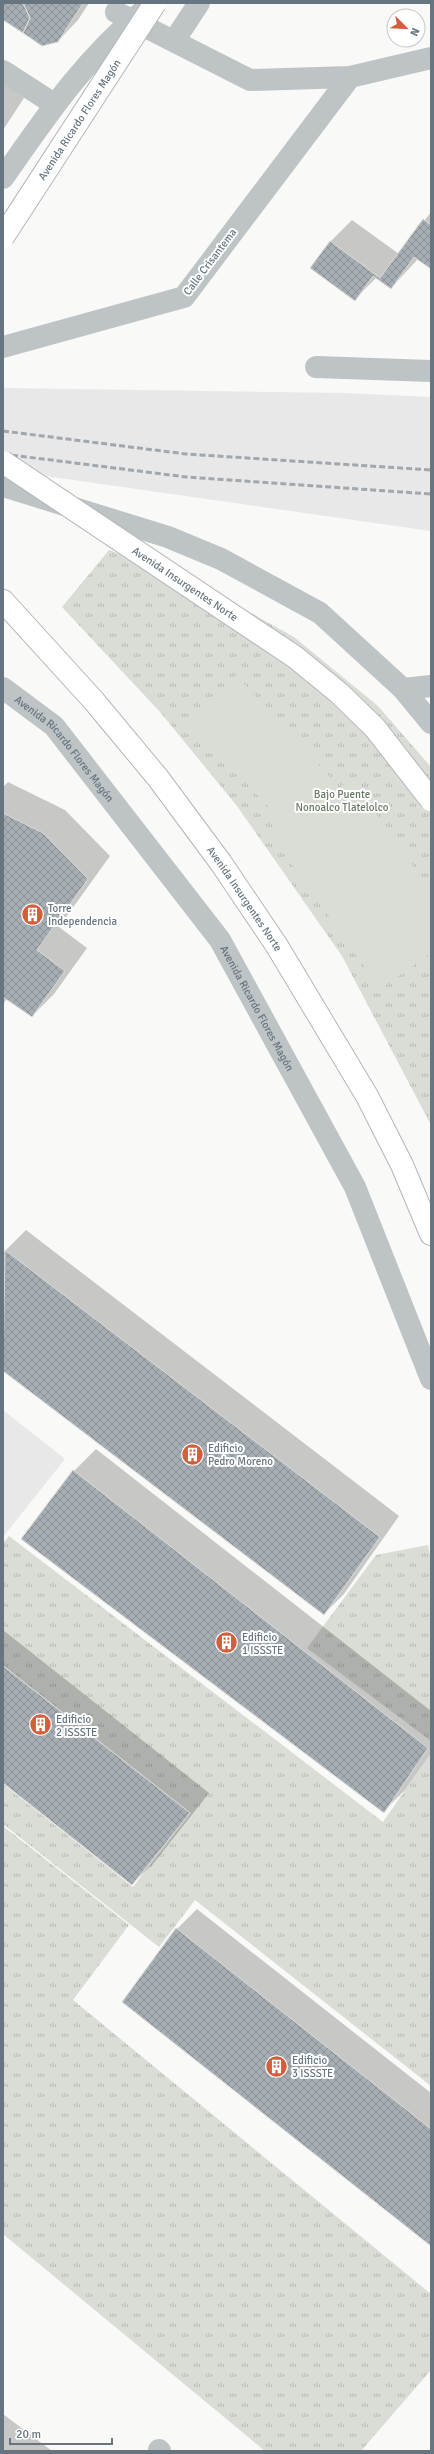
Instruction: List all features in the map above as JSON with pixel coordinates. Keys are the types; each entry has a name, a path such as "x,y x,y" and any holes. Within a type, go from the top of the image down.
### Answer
{"main road":[{"name":"Avenida Ricardo Flores Magón","path":"3,237 154,3"},
{"name":"Avenida Insurgentes Norte","path":"3,462 295,657 339,693 375,728 431,800"},
{"name":"Avenida Insurgentes Norte","path":"3,601 94,701 158,778 221,863 277,946 367,1096 402,1165 431,1234"}],"street":[{"name":"Avenida Ricardo Flores Magón","path":"3,178 54,104 110,39 124,12 154,3"},
{"path":"174,41 199,3"},
{"path":"124,12 174,41 250,80 350,77 431,58"},
{"path":"3,71 54,104"},
{"name":"Calle Crisantema","path":"3,347 184,297 350,77"},
{"path":"316,367 431,371"},
{"name":"Avenida Insurgentes Norte","path":"3,486 168,536 221,559 320,613 403,689 431,723"},
{"path":"403,689 431,686"},
{"name":"Avenida Ricardo Flores Magón","path":"3,688 54,726 220,940 355,1187 431,1379"}],"shaded area":[{"path":"3,388 346,393 431,397 431,531 3,470"},
{"path":"3,1410 65,1459 3,1537"}],"green space":[{"name":"Bajo Puente Nonoalco Tlatelolco","path":"109,550 197,583 294,637 378,706 431,767 431,1125 342,956 237,806 160,712 62,607"},
{"path":"236,675 331,778 283,823 188,720"},
{"path":"352,779 431,892 431,953 380,989 272,836"},
{"path":"9,1536 383,1822 431,1753 431,1991 429,1996 431,2005 431,2086 195,1900 159,1947 3,1824 3,1784 133,1887 191,1813 3,1665 3,1543"},
{"path":"428,1545 431,1560 431,1741 307,1648 376,1555"},
{"path":"3,1826 129,1925 73,2000 431,2294 431,2370 361,2451 265,2451 3,2234"}],"building":[{"path":"3,3 23,3 30,18 23,33 3,20"},
{"path":"23,3 83,3 58,42 42,46 23,33 30,18"},
{"path":"423,219 431,225 431,269 414,257 391,289 373,276 355,301 310,268 330,241 380,278"},
{"name":"Torre Independencia","path":"3,813 43,833 88,879 37,950 65,971 32,1017 3,997"},
{"name":"Edificio Pedro Moreno","path":"5,1250 380,1537 324,1615 3,1371"},
{"name":"Edificio 1 ISSSTE","path":"73,1470 428,1748 384,1813 21,1539"},
{"name":"Edificio 2 ISSSTE","path":"3,1666 190,1813 132,1885 3,1783"},
{"name":"Edificio 3 ISSSTE","path":"176,1928 431,2129 431,2246 122,2002"}],"railway":[{"path":"3,431 186,454 431,470"},
{"path":"3,454 186,477 431,494"}],"place":[{"name":"Torre Independencia","path":"33,914"},
{"name":"Edificio Pedro Moreno","path":"192,1454"},
{"name":"Edificio 1 ISSSTE","path":"227,1643"},
{"name":"Edificio 2 ISSSTE","path":"40,1725"},
{"name":"Edificio 3 ISSSTE","path":"276,2066"}]}
